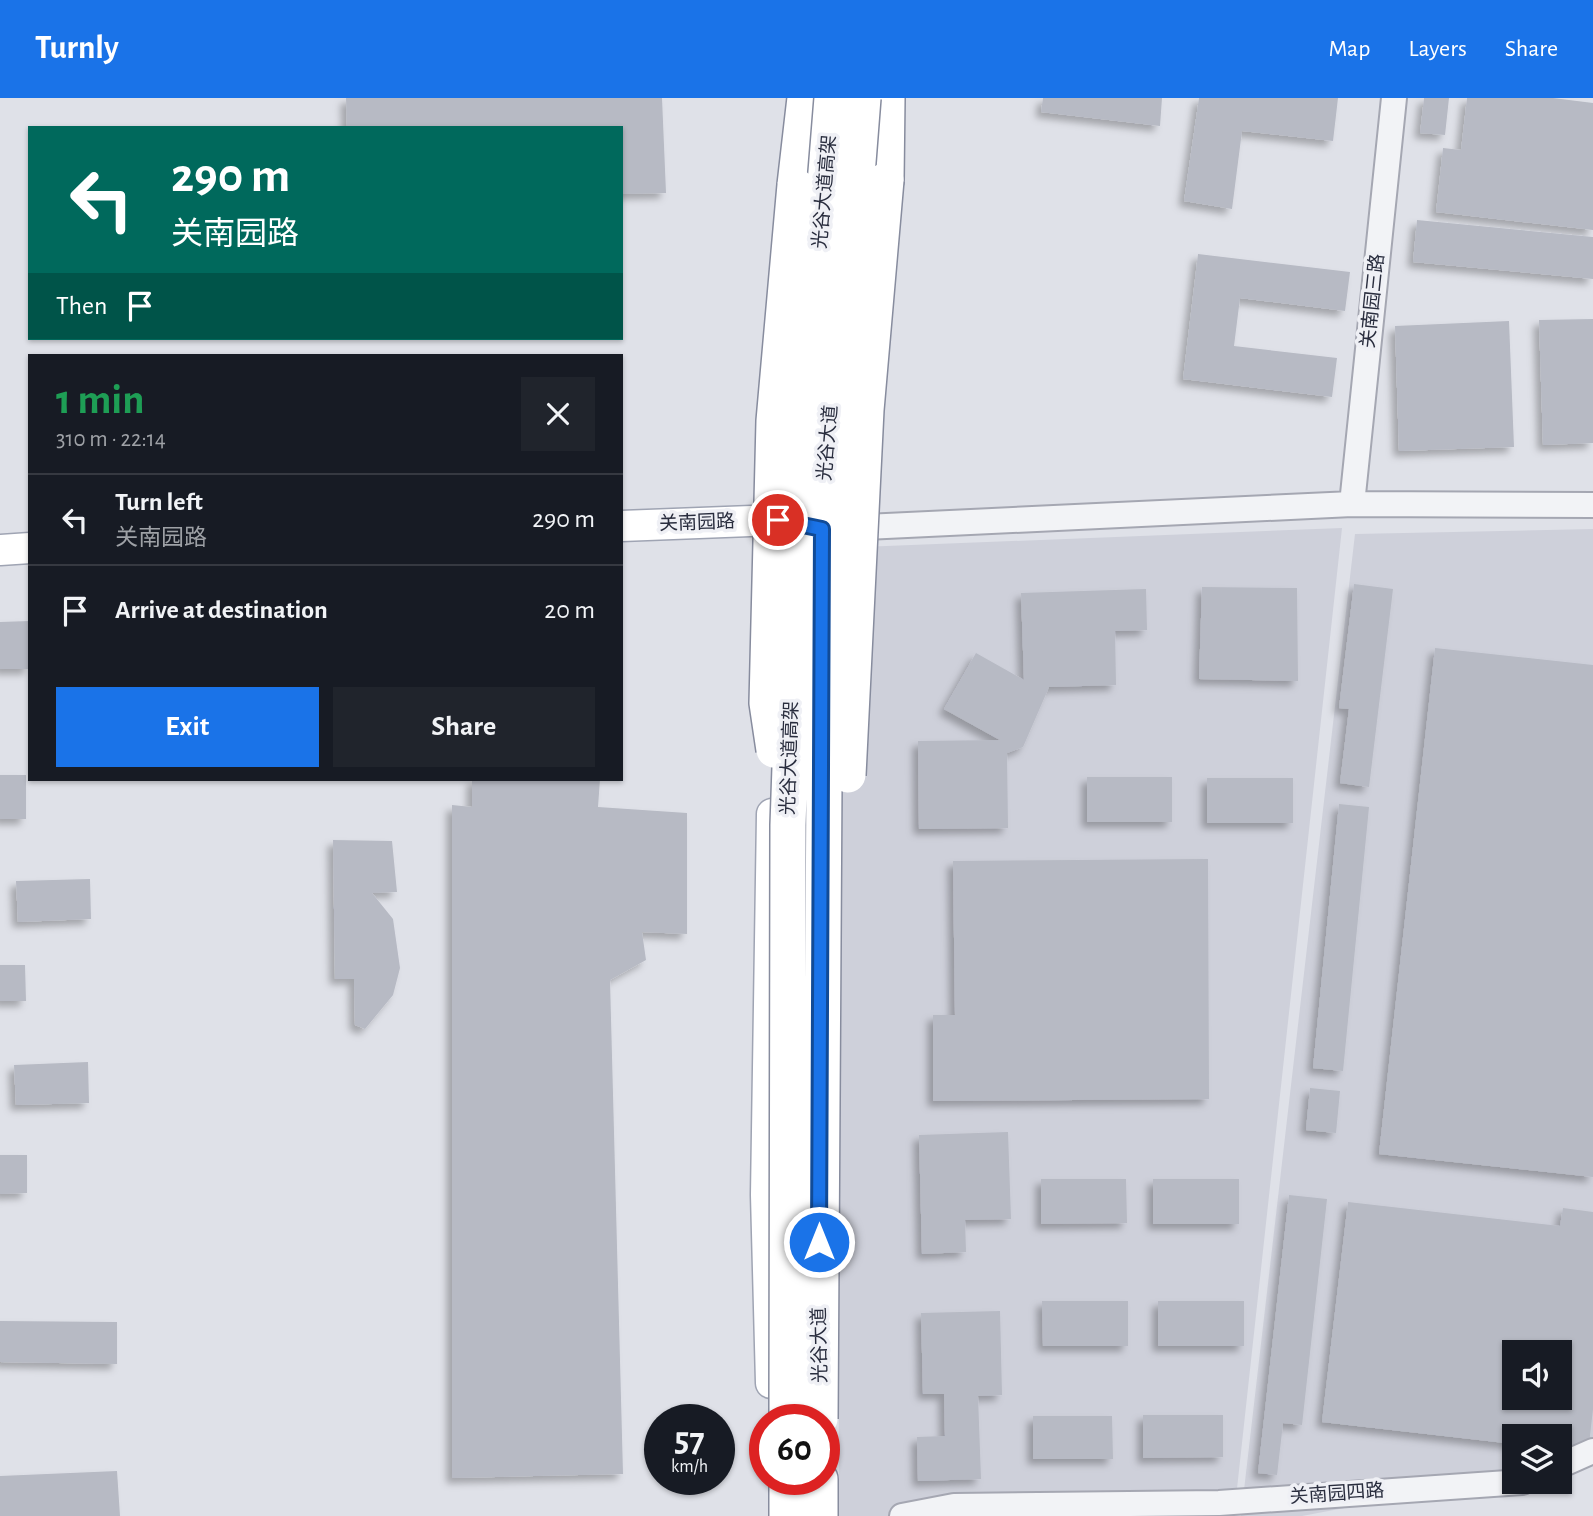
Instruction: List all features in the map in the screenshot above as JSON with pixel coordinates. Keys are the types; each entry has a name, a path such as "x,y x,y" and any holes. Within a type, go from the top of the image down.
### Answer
{"highway":[{"path":"787,837 767,703 767,676 774,421 795,185 806,98"},
{"name":"光谷大道高架","path":"787,1404 787,837 799,505 832,98"},
{"name":"光谷大道高架","path":"820,1404 824,781 831,508 865,98"},
{"path":"823,972 844,859 866,410 886,180 887,98"},
{"path":"787,1495 787,1516"},
{"path":"821,1495 821,1516"}],"main road":[{"path":"771,1404 766,1182 769,893 779,607 778,526 804,212 818,98"},
{"name":"光谷大道","path":"820,1404 818,1136 822,529 825,466 865,98"},
{"name":"关南园路","path":"623,526 778,526 822,529"},
{"name":"关南园路","path":"623,539 778,526"},
{"path":"0,550 28,548"},
{"path":"0,561 28,559"},
{"path":"770,1516 771,1495"}],"street":[{"name":"关南园三路","path":"1352,505 1394,98"},
{"path":"822,529 1352,505 1593,505"},
{"path":"1572,1460 1593,1451"},
{"name":"关南园四路","path":"902,1516 954,1506 1219,1503 1502,1483"}],"shaded area":[{"path":"1342,528 1234,1516 839,1516 836,548"},
{"path":"1593,529 1593,1463 1572,1466 1572,1424 1502,1424 1502,1478 1302,1516 1241,1516 1355,534"}],"building":[{"path":"346,98 662,98 666,193 623,194 623,126 347,126"},
{"path":"1043,98 1162,98 1160,126 1041,112"},
{"path":"1199,98 1338,98 1333,141 1242,131 1232,209 1184,201"},
{"path":"1424,98 1449,98 1445,135 1420,133"},
{"path":"1467,98 1553,98 1593,103 1593,230 1436,212 1443,148 1461,150"},
{"path":"1417,220 1593,237 1593,279 1413,262"},
{"path":"1198,254 1350,272 1345,311 1240,298 1234,346 1337,358 1332,397 1183,379"},
{"path":"1593,319 1593,443 1543,445 1539,320"},
{"path":"1509,321 1514,447 1399,451 1395,326"},
{"path":"1354,584 1393,589 1369,787 1340,783 1349,709 1339,708"},
{"path":"1202,587 1297,588 1298,681 1199,679"},
{"path":"1146,589 1147,630 1115,631 1116,685 1049,687 1023,747 1007,753 1008,828 919,829 918,741 1000,740 944,709 976,653 1024,680 1021,593"},
{"path":"28,621 28,669 0,669 0,622"},
{"path":"1435,648 1593,665 1593,1177 1379,1154"},
{"path":"0,775 26,775 26,819 0,819"},
{"path":"1087,777 1172,777 1172,822 1087,822"},
{"path":"1207,778 1293,778 1293,823 1207,823"},
{"path":"472,781 600,781 598,807 687,813 687,934 642,932 646,960 610,980 623,1474 452,1478 452,805 472,807"},
{"path":"1339,804 1369,807 1343,1071 1313,1068"},
{"path":"333,840 392,841 397,892 372,893 393,919 400,968 393,995 365,1029 355,1025 354,979 335,979"},
{"path":"1208,859 1209,1099 933,1101 933,1015 955,1015 953,861"},
{"path":"90,879 91,919 18,922 16,881"},
{"path":"0,965 25,965 26,1001 0,1001"},
{"path":"88,1062 89,1103 16,1105 14,1065"},
{"path":"1310,1088 1340,1091 1336,1133 1306,1130"},
{"path":"1008,1132 1011,1219 965,1220 966,1252 922,1254 919,1135"},
{"path":"0,1155 27,1155 27,1193 0,1194"},
{"path":"1041,1179 1126,1179 1127,1223 1041,1224"},
{"path":"1153,1179 1239,1179 1239,1224 1153,1224"},
{"path":"1289,1195 1327,1199 1302,1425 1283,1423 1277,1475 1258,1473"},
{"path":"1348,1202 1560,1226 1563,1208 1593,1212 1593,1409 1588,1453 1572,1451 1572,1424 1502,1424 1502,1443 1322,1422"},
{"path":"1042,1301 1128,1301 1128,1346 1043,1346"},
{"path":"1158,1301 1244,1301 1244,1346 1158,1346"},
{"path":"1000,1311 1002,1395 978,1396 981,1479 918,1481 917,1437 945,1436 944,1394 923,1394 921,1313"},
{"path":"0,1321 117,1322 117,1364 0,1362"},
{"path":"1143,1415 1223,1415 1223,1457 1143,1458"},
{"path":"1033,1416 1112,1416 1113,1459 1033,1459"},
{"path":"117,1471 120,1516 0,1516 0,1476"}],"route":[{"path":"778,520 822,529 819,1242"}]}
